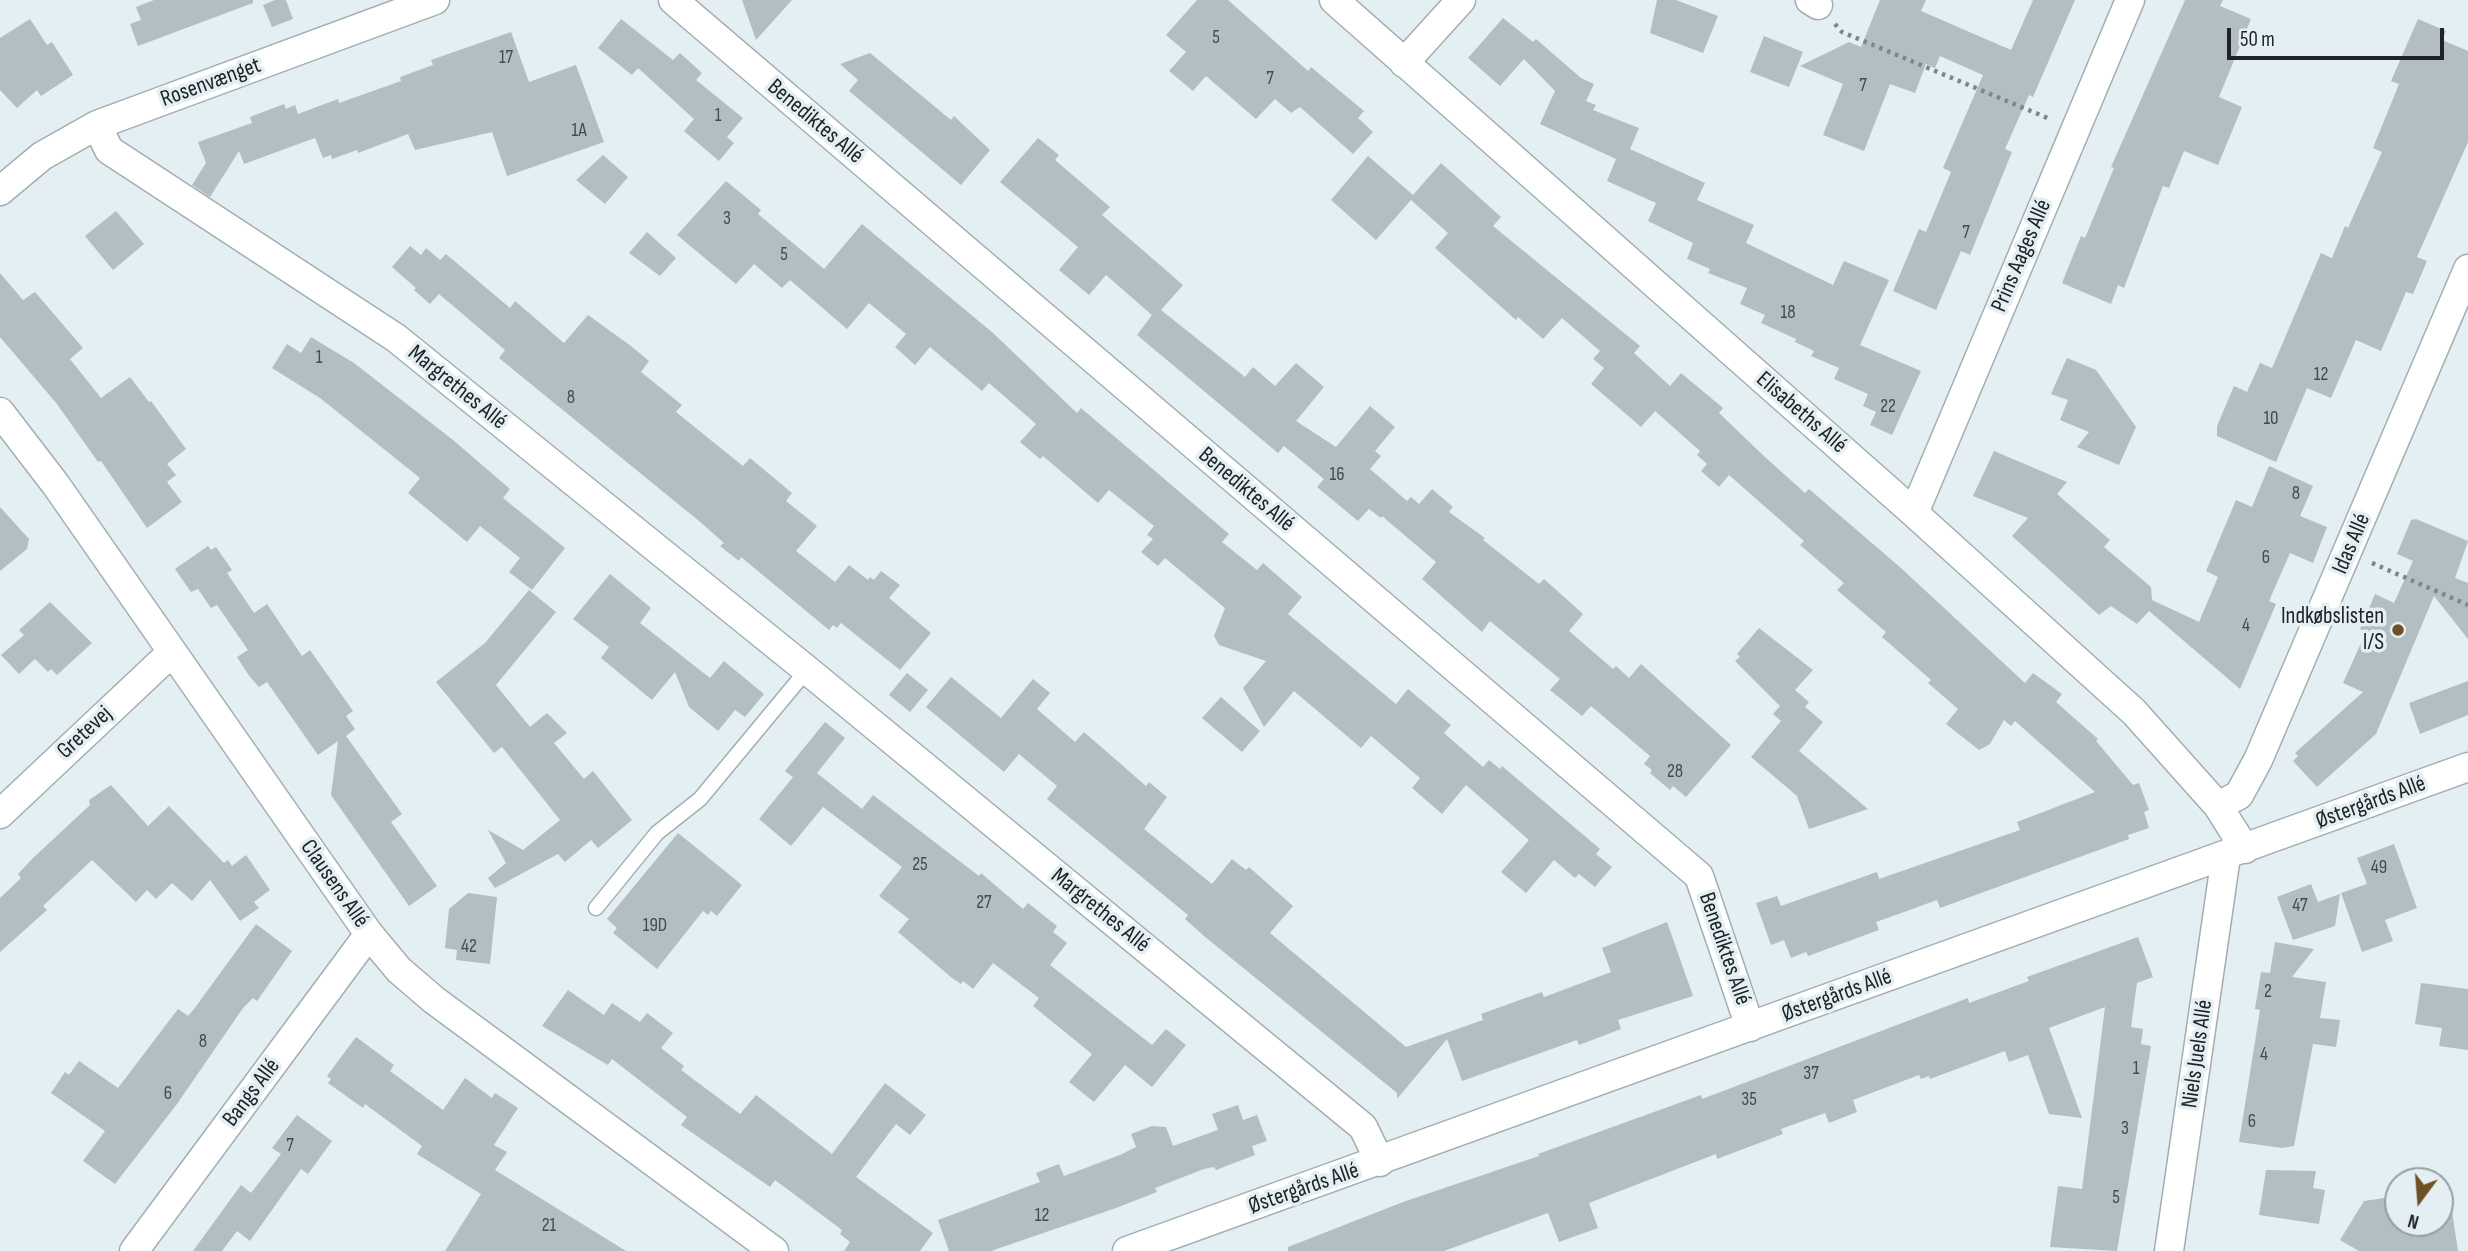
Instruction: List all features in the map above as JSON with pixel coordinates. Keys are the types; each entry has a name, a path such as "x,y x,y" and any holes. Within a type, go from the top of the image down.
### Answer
{"street":[{"name":"Rosenvænget","path":"0,191 42,156 97,125 435,0"},
{"name":"Benediktes Allé","path":"673,0 1699,876 1750,1027"},
{"name":"Elisabeths Allé","path":"1334,0 1914,513 2134,712 2218,807 2236,852"},
{"path":"1404,63 1461,0"},
{"name":"Prins Aages Allé","path":"1914,513 2130,0"},
{"name":"Margrethes Allé","path":"97,125 109,150 396,338 807,670 1363,1127 1380,1162"},
{"name":"Idas Allé","path":"2218,807 2239,795 2258,760 2349,553 2468,269"},
{"name":"Clausens Allé","path":"0,412 56,485 369,934 399,970 434,1000 775,1251"},
{"name":"Gretevej","path":"0,814 171,653"},
{"name":"Østergårds Allé","path":"1127,1251 1380,1162 2468,767"},
{"name":"Niels Juels Allé","path":"2169,1251 2236,852"},
{"name":"Bangs Allé","path":"134,1251 369,934"}],"lane":[{"path":"596,908 657,833 700,799 807,670"}],"path":[{"path":"1814,2 1842,32 2075,130"},
{"path":"2349,553 2468,606"}],"building":[{"path":"154,0 253,0 253,3 138,46 130,24 141,20 136,7"},
{"path":"275,0 286,0 293,19 272,27 263,5"},
{"path":"742,0 792,0 756,40"},
{"path":"1197,0 1228,0 1308,71 1311,67 1364,111 1358,118 1373,132 1353,154 1300,107 1291,113 1275,99 1256,119 1206,76 1193,91 1169,71 1186,52 1166,35"},
{"path":"1657,0 1676,0 1718,16 1703,53 1650,33"},
{"path":"1880,0 1926,0 1921,11 2011,50 2033,0 2075,0 2033,97 2029,95 2005,149 2012,152 1970,255 1961,251 1936,310 1893,291 1919,229 1926,232 1951,172 1943,168 1983,75 1940,56 1935,68 1926,64 1915,93 1890,84 1864,151 1823,135 1843,84 1800,66 1849,42 1861,47"},
{"path":"2185,0 2223,0 2220,6 2251,19 2219,97 2242,107 2218,165 2184,151 2169,188 2163,186 2124,288 2118,285 2111,304 2062,283 2081,236 2085,238 2114,168 2111,167"},
{"path":"1503,18 1533,42 1536,39 1581,78 1594,84 1586,101 1596,105 1593,110 1639,128 1630,149 1705,183 1697,200 1754,225 1746,243 1833,285 1844,261 1889,280 1860,345 1921,371 1892,435 1870,425 1876,412 1863,406 1868,394 1834,379 1839,368 1811,356 1814,351 1795,342 1796,339 1761,323 1765,315 1740,304 1747,288 1708,273 1710,269 1687,259 1693,243 1648,221 1656,203 1607,181 1616,159 1540,124 1555,91 1524,59 1500,86 1468,58"},
{"path":"30,19 47,45 52,42 73,75 41,96 37,90 17,108 0,90 0,38"},
{"path":"621,19 673,60 680,53 702,73 696,80 743,118 727,137 734,143 719,161 684,131 694,119 638,68 632,75 598,48"},
{"path":"2418,19 2446,31 2442,40 2468,51 2468,142 2417,257 2427,261 2413,294 2406,292 2381,351 2356,340 2331,398 2307,388 2276,462 2217,436 2217,426 2234,386 2247,392 2260,363 2272,368 2321,253 2332,258 2345,226 2348,228 2382,152 2373,148 2399,84 2391,81"},
{"path":"511,32 529,82 576,65 604,142 507,176 492,132 415,150 408,134 358,153 357,150 332,159 331,155 323,158 315,138 244,164 239,151 210,197 192,185 206,163 198,142 252,123 250,117 284,104 286,109 295,105 298,114 338,99 339,103 401,81 400,77 433,65 431,60"},
{"path":"1764,36 1803,52 1789,87 1750,72"},
{"path":"870,53 951,120 954,116 990,150 961,185 849,91 858,80 840,64"},
{"path":"1038,138 1059,155 1055,160 1110,207 1102,215 1183,285 1161,310 1245,377 1253,367 1275,386 1296,363 1324,387 1296,421 1336,447 1370,406 1395,427 1375,451 1381,456 1370,469 1407,501 1411,497 1419,504 1432,489 1453,507 1449,512 1485,538 1483,540 1539,584 1544,579 1583,614 1569,631 1613,669 1616,666 1629,678 1641,664 1731,745 1686,797 1673,786 1670,790 1650,773 1652,770 1644,764 1650,756 1591,706 1582,716 1550,690 1560,679 1490,621 1482,632 1422,579 1436,562 1382,516 1381,518 1369,509 1358,521 1317,487 1324,479 1284,446 1278,453 1137,335 1152,315 1106,275 1089,295 1059,270 1078,247 1000,182"},
{"path":"603,155 628,177 605,204 576,180"},
{"path":"1368,156 1413,195 1441,163 1501,217 1493,226 1640,346 1634,353 1670,386 1681,373 1723,408 1719,413 1765,457 1805,493 1809,489 1901,568 2025,683 2033,673 2062,694 2056,702 2098,739 2096,741 2133,785 2139,783 2149,810 2144,812 2149,828 2128,835 2129,839 1940,908 1937,900 1876,922 1879,930 1808,956 1806,952 1791,958 1784,940 1771,945 1756,903 1777,896 1781,906 1877,872 1879,879 2020,830 2017,822 2095,792 2015,721 2011,726 2004,720 1990,744 1979,750 1946,724 1958,709 1928,683 1931,680 1882,637 1886,632 1837,590 1844,583 1800,545 1804,541 1729,475 1719,487 1701,471 1707,464 1697,455 1700,451 1655,411 1641,427 1591,384 1604,368 1593,359 1600,351 1562,318 1543,339 1518,317 1516,320 1435,248 1448,233 1411,200 1376,240 1331,200"},
{"path":"726,181 761,210 758,214 824,269 862,224 993,333 1077,413 1081,408 1229,534 1222,542 1257,570 1263,563 1302,597 1288,614 1396,704 1408,689 1451,725 1444,733 1483,767 1489,760 1500,769 1502,766 1600,849 1596,854 1612,867 1595,887 1579,874 1575,878 1554,860 1526,893 1501,872 1529,840 1466,785 1442,814 1412,788 1420,778 1371,736 1361,748 1294,691 1264,727 1243,688 1266,661 1219,645 1214,636 1225,608 1165,558 1158,566 1141,552 1153,539 1147,535 1154,526 1109,490 1098,503 1043,456 1040,459 1020,442 1036,424 989,383 982,391 930,347 915,365 895,347 906,334 869,303 847,329 790,280 782,288 754,264 736,284 677,235"},
{"path":"116,211 144,244 113,270 85,236"},
{"path":"647,232 676,258 660,276 629,253"},
{"path":"410,246 421,255 426,248 440,260 446,254 510,308 515,301 564,343 588,315 631,346 649,361 641,372 682,405 676,412 743,466 750,458 792,493 786,501 817,526 796,551 835,582 849,565 868,580 870,577 874,580 881,571 900,585 889,598 931,633 900,670 841,623 837,628 833,625 829,630 741,557 739,561 720,546 724,543 699,521 499,358 505,350 439,294 430,304 414,290 416,288 392,267"},
{"path":"0,273 23,300 35,292 83,348 70,359 101,398 130,377 186,449 167,464 176,475 167,482 182,502 147,528 101,461 98,462 57,404 0,337"},
{"path":"311,337 354,363 453,440 510,489 503,498 565,548 532,590 509,572 520,558 480,526 467,542 408,493 420,478 320,398 272,368 287,344 301,353"},
{"path":"2067,358 2096,370 2136,427 2119,465 2077,447 2089,432 2060,420 2068,400 2051,394"},
{"path":"1994,451 2067,482 2057,494 2110,540 2104,547 2151,587 2152,600 2199,622 2218,577 2206,571 2236,500 2252,507 2269,466 2313,486 2300,516 2327,527 2313,563 2290,553 2269,601 2276,604 2240,689 2149,611 2137,624 2111,606 2099,615 2012,536 2028,518 1973,496"},
{"path":"0,507 29,539 27,549 0,571"},
{"path":"2416,519 2468,541 2455,578 2468,583 2468,639 2434,596 2376,734 2317,787 2293,761 2298,756 2295,753 2363,692 2343,683 2366,632 2360,629 2375,594 2394,603 2413,561 2397,554 2411,520"},
{"path":"208,546 211,550 216,547 232,570 227,573 254,613 267,604 302,656 310,650 353,711 346,716 355,729 346,736 402,814 391,822 437,886 409,906 331,795 338,741 318,755 267,682 259,687 250,677 237,657 248,650 217,605 211,608 198,589 191,592 175,569"},
{"path":"610,574 651,608 640,623 710,678 724,661 764,694 745,717 735,710 718,731 689,707 675,672 652,700 601,658 609,647 573,619"},
{"path":"529,590 556,612 496,685 530,727 547,713 567,733 554,743 584,779 593,771 632,820 598,848 591,840 565,862 558,854 495,888 488,878 506,863 488,830 523,850 560,820 502,747 494,753 436,682 485,643"},
{"path":"50,602 92,643 57,675 51,669 48,672 35,659 19,674 1,655 24,635 19,630"},
{"path":"1759,628 1813,670 1795,690 1809,702 1805,707 1823,722 1799,751 1868,809 1809,829 1797,796 1751,757 1781,721 1773,714 1780,706 1735,661 1740,657 1737,654"},
{"path":"907,673 928,690 910,712 889,695"},
{"path":"951,677 1001,718 1033,679 1050,693 1037,709 1075,742 1084,732 1146,786 1149,782 1167,797 1144,829 1212,884 1232,859 1246,870 1249,867 1293,906 1270,933 1406,1047 1483,1020 1481,1014 1542,992 1544,997 1611,972 1602,948 1667,922 1693,996 1618,1020 1621,1029 1579,1045 1577,1040 1462,1081 1447,1039 1397,1099 1397,1093 1204,936 1185,919 1188,915 1047,799 1057,786 1019,754 1004,772 926,707"},
{"path":"2468,681 2468,715 2420,734 2409,703"},
{"path":"1221,697 1260,731 1242,752 1202,718"},
{"path":"825,722 845,738 817,773 862,809 873,795 979,876 981,873 1023,909 1028,903 1057,926 1053,932 1067,943 1050,965 1152,1045 1166,1029 1186,1045 1152,1087 1125,1065 1094,1102 1069,1082 1092,1054 1033,1006 1039,998 993,963 973,989 963,981 961,984 952,978 898,932 909,919 879,896 902,867 823,807 791,846 759,819 793,777 785,771"},
{"path":"111,785 148,826 169,806 224,863 228,860 232,866 246,855 270,890 254,902 259,908 240,921 210,880 192,901 172,883 156,899 147,890 136,902 92,860 43,906 47,910 0,952 0,898 21,878 18,874 32,859 90,805 89,800"},
{"path":"678,833 742,885 717,916 711,911 708,915 703,911 657,969 613,933 617,928 607,919"},
{"path":"2394,844 2417,908 2385,920 2393,941 2362,952 2341,893 2367,884 2357,858"},
{"path":"2311,884 2318,902 2340,894 2335,926 2293,940 2277,897"},
{"path":"468,893 497,897 490,964 456,960 457,950 445,948 449,909"},
{"path":"256,924 292,951 257,1001 253,998 243,1008 177,1104 115,1184 83,1161 105,1131 51,1093 65,1072 69,1075 79,1061 118,1088 178,1009 188,1016 194,1009"},
{"path":"2138,937 2153,977 2137,983 2131,1027 2143,1029 2141,1044 2151,1046 2117,1251 2050,1247 2058,1186 2082,1189 2105,1007 2049,1028 2082,1118 2049,1114 2028,1055 2009,1062 2005,1051 1930,1079 1929,1076 1921,1079 1919,1075 1853,1100 1857,1112 1829,1123 1825,1113 1781,1129 1783,1134 1717,1159 1716,1154 1589,1203 1598,1228 1559,1242 1548,1213 1444,1251 1288,1251 1288,1247 1403,1202 1539,1156 1538,1154 1701,1095 1702,1099 1968,998 1969,1003 2029,981 2027,977"},
{"path":"2275,942 2314,949 2292,977 2326,982 2320,1018 2340,1020 2336,1047 2313,1044 2294,1146 2282,1148 2239,1142 2260,1010 2255,1009 2261,972 2270,973"},
{"path":"2421,983 2468,989 2468,1050 2439,1046 2442,1028 2415,1024"},
{"path":"568,990 604,1015 612,1003 640,1022 647,1013 673,1033 661,1048 684,1066 681,1070 740,1114 756,1095 832,1154 885,1083 926,1115 910,1135 896,1124 856,1177 933,1233 920,1251 844,1251 850,1242 840,1234 842,1230 775,1180 770,1187 681,1125 687,1117 612,1059 608,1065 542,1026"},
{"path":"356,1037 394,1065 390,1071 443,1110 465,1078 492,1098 495,1093 518,1108 494,1145 507,1152 495,1170 626,1251 445,1251 481,1194 417,1154 422,1146 365,1104 363,1108 328,1083 331,1079 327,1076"},
{"path":"1238,1105 1243,1120 1257,1115 1267,1141 1252,1146 1255,1155 1216,1170 1214,1167 1204,1169 1155,1188 1157,1192 1116,1208 991,1251 949,1251 938,1220 1040,1182 1036,1173 1059,1164 1064,1176 1120,1155 1136,1147 1131,1134 1152,1126 1166,1127 1173,1146 1218,1130 1212,1114"},
{"path":"297,1115 332,1141 308,1174 301,1169 250,1241 237,1231 222,1251 193,1251 241,1185 251,1193 281,1154 272,1148"},
{"path":"2266,1170 2316,1171 2313,1188 2325,1190 2319,1224 2259,1215"},
{"path":"2384,1198 2384,1237 2454,1237 2454,1224 2458,1251 2359,1251 2340,1240 2364,1201"}],"place":[{"name":"Indkøbslisten I/S","path":"2398,630"}]}
